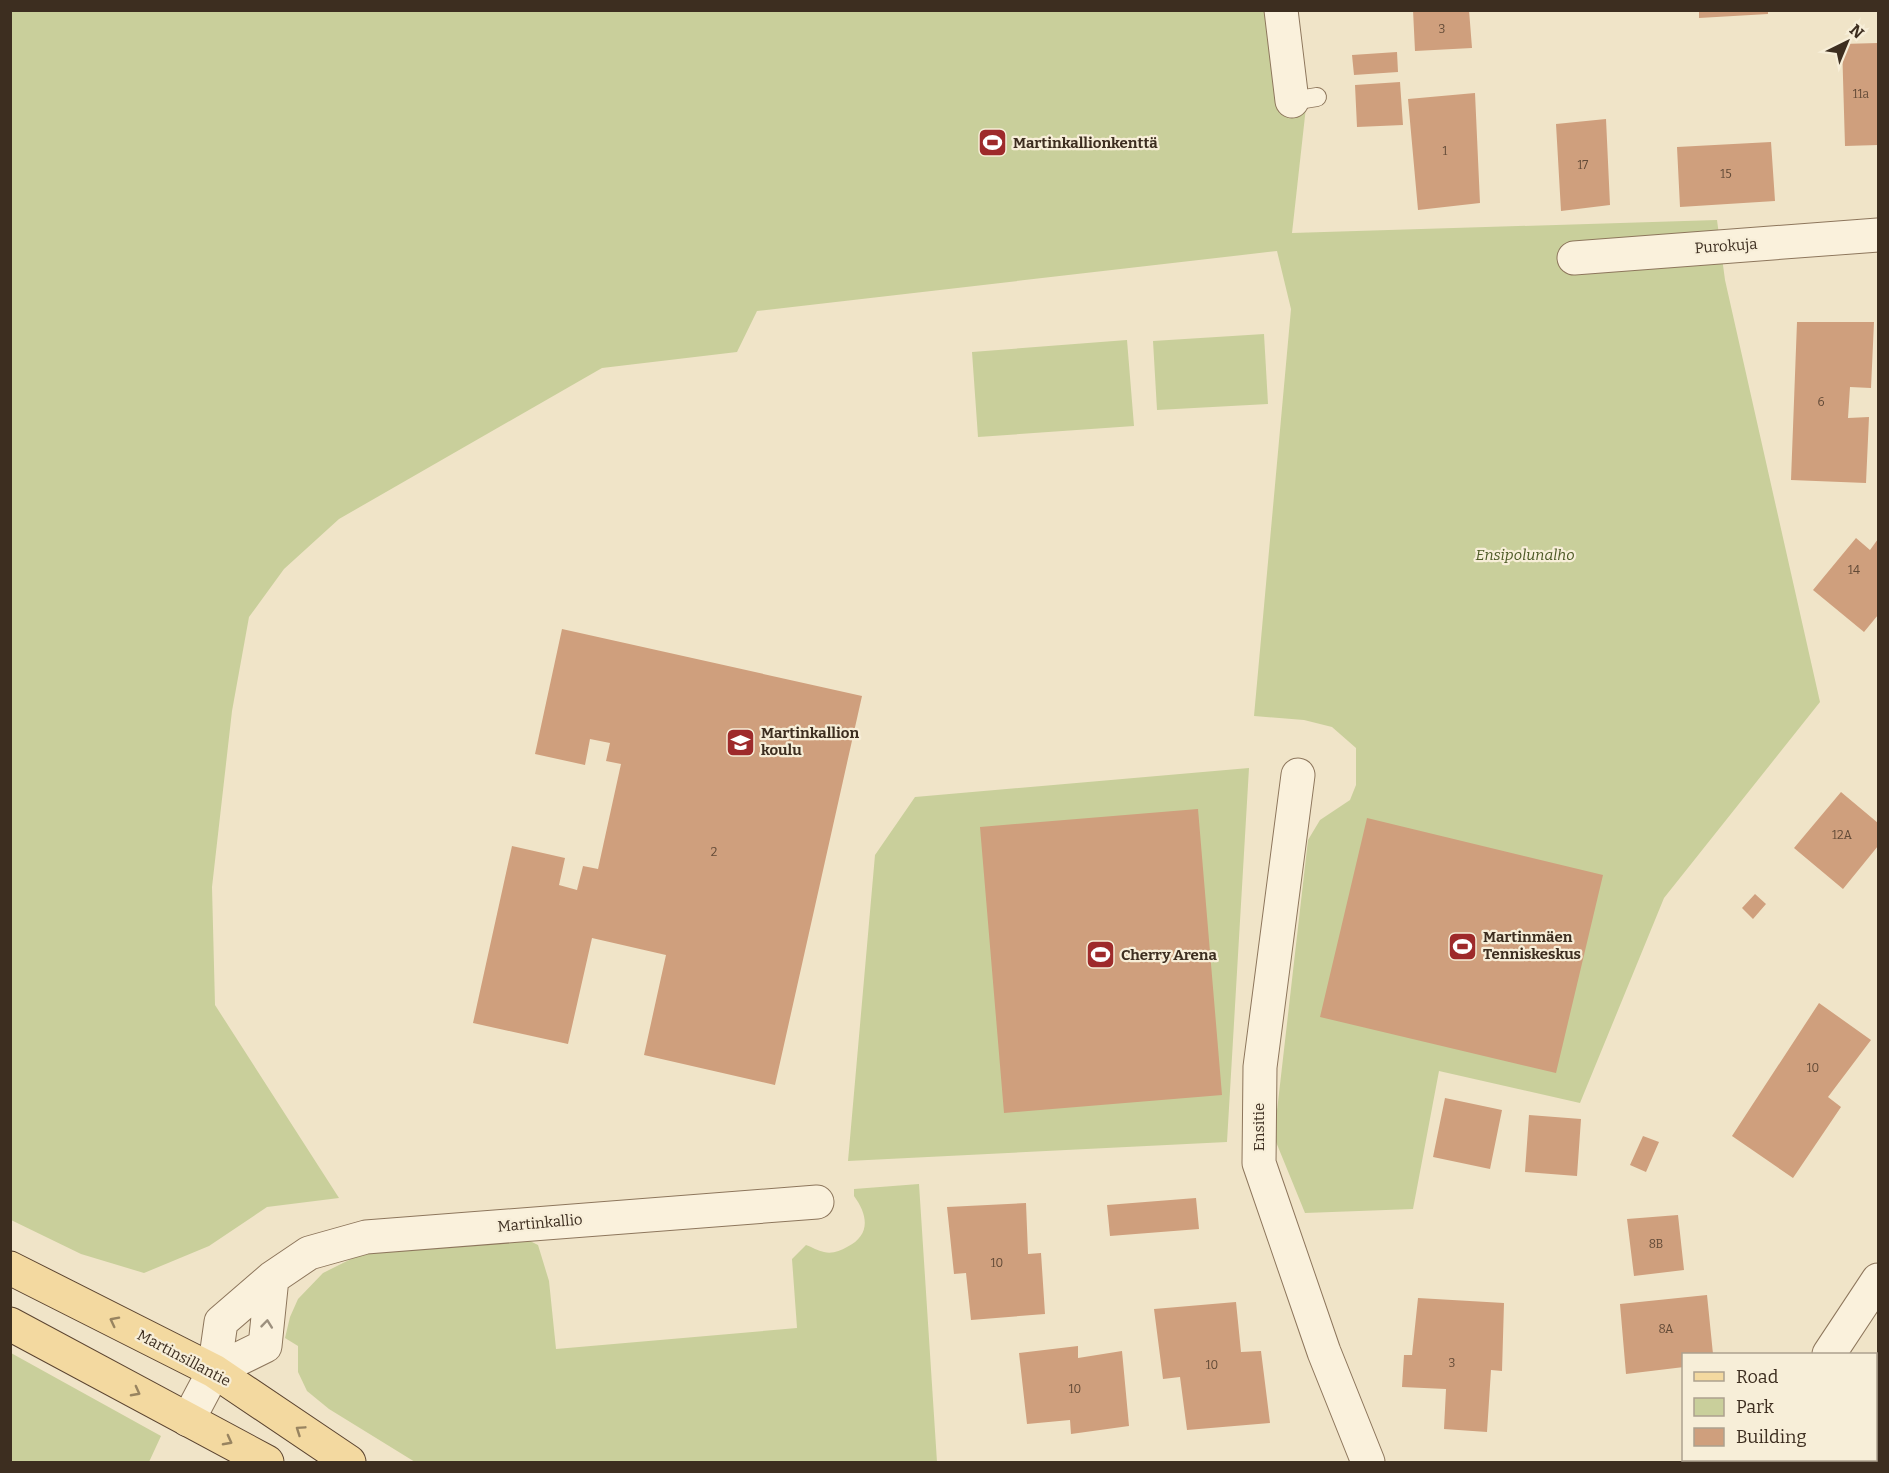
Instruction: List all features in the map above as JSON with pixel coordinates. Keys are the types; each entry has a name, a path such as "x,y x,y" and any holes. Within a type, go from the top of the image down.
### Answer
{"main road":[{"name":"Martinsillantie","path":"10,1268 214,1371 349,1462"},
{"path":"10,1324 267,1462"}],"street":[{"path":"1281,10 1305,99"},
{"name":"Purokuja","path":"1574,258 1878,235"},
{"name":"Ensitie","path":"1298,775 1260,1067 1259,1163 1324,1352 1368,1462"},
{"name":"Martinkallio","path":"188,1420 214,1371 221,1322 272,1278 309,1253 366,1237 816,1202"},
{"path":"214,1371 265,1346 272,1278"},
{"path":"1830,1353 1878,1280"}],"green space":[{"name":"Ensipolunalho","path":"10,11 1266,11 1306,107 1292,233 1717,220 1725,280 1820,702 1664,898 1580,1103 1439,1071 1413,1209 1305,1213 1274,1137 1308,840 1320,820 1350,800 1356,785 1356,748 1332,727 1304,720 1254,716 1291,309 1277,251 757,311 737,352 602,368 339,519 284,569 249,617 232,711 212,887 215,1005 339,1198 267,1207 209,1246 144,1273 81,1254 11,1220"},
{"path":"1264,334 1268,404 1157,410 1153,341"},
{"path":"1127,340 1134,426 978,437 972,352"},
{"path":"1249,768 1227,1142 848,1161 875,855 915,797"},
{"path":"919,1184 937,1462 415,1462 329,1409 307,1391 298,1372 298,1346 285,1338 290,1317 298,1299 323,1273 363,1253 528,1240 538,1245 549,1281 556,1349 797,1328 792,1259 806,1245 827,1253 839,1251 860,1237 865,1224 862,1210 854,1196 854,1189"},
{"path":"11,1353 161,1436 149,1462 11,1462"}],"building":[{"path":"1413,10 1469,10 1472,48 1415,51"},
{"path":"1699,10 1768,10 1768,14 1699,18"},
{"path":"1878,43 1878,145 1845,146 1842,44"},
{"path":"1397,52 1398,72 1354,75 1352,55"},
{"path":"1400,82 1403,125 1357,127 1355,85"},
{"path":"1475,93 1480,203 1418,210 1408,99"},
{"path":"1606,119 1610,205 1561,211 1556,124"},
{"path":"1771,142 1775,201 1680,207 1677,147"},
{"path":"1797,322 1874,322 1871,388 1850,387 1848,418 1869,417 1866,483 1791,480"},
{"path":"1856,538 1870,550 1878,539 1878,615 1864,632 1813,590"},
{"path":"562,629 862,696 775,1085 644,1055 666,955 592,938 568,1044 473,1023 512,846 565,858 559,885 577,890 583,866 598,869 621,764 606,761 610,743 590,739 585,765 535,754"},
{"path":"1841,792 1878,823 1878,846 1843,889 1794,848"},
{"name":"Cherry Arena","path":"1198,809 1222,1095 1004,1113 980,827"},
{"name":"Martinmäen Tenniskeskus","path":"1367,818 1603,875 1556,1073 1320,1017"},
{"path":"1755,894 1766,904 1753,919 1742,908"},
{"path":"1819,1003 1871,1040 1828,1097 1841,1107 1793,1178 1732,1136"},
{"path":"1445,1098 1502,1110 1490,1169 1433,1157"},
{"path":"1529,1115 1581,1119 1577,1176 1525,1172"},
{"path":"1643,1136 1659,1142 1646,1172 1630,1165"},
{"path":"1196,1198 1199,1229 1110,1236 1107,1205"},
{"path":"1026,1203 1028,1254 1041,1253 1045,1314 971,1320 966,1273 954,1274 947,1207"},
{"path":"1678,1215 1684,1270 1634,1276 1627,1219"},
{"path":"1707,1295 1713,1353 1682,1353 1682,1367 1626,1374 1620,1304"},
{"path":"1418,1298 1504,1303 1502,1371 1491,1370 1487,1432 1444,1429 1446,1389 1402,1387 1404,1355 1412,1355"},
{"path":"1236,1302 1241,1352 1261,1351 1270,1423 1187,1430 1180,1377 1163,1379 1154,1309"},
{"path":"1078,1346 1078,1358 1122,1351 1129,1426 1071,1434 1070,1420 1027,1424 1019,1353"},
{"path":"1878,1451 1878,1462 1843,1462 1877,1461"}],"place":[{"name":"Martinkallionkenttä","path":"992,143"},
{"name":"Martinkallion koulu","path":"740,742"},
{"name":"Martinmäen Tenniskeskus","path":"1462,946"},
{"name":"Cherry Arena","path":"1100,955"}]}
